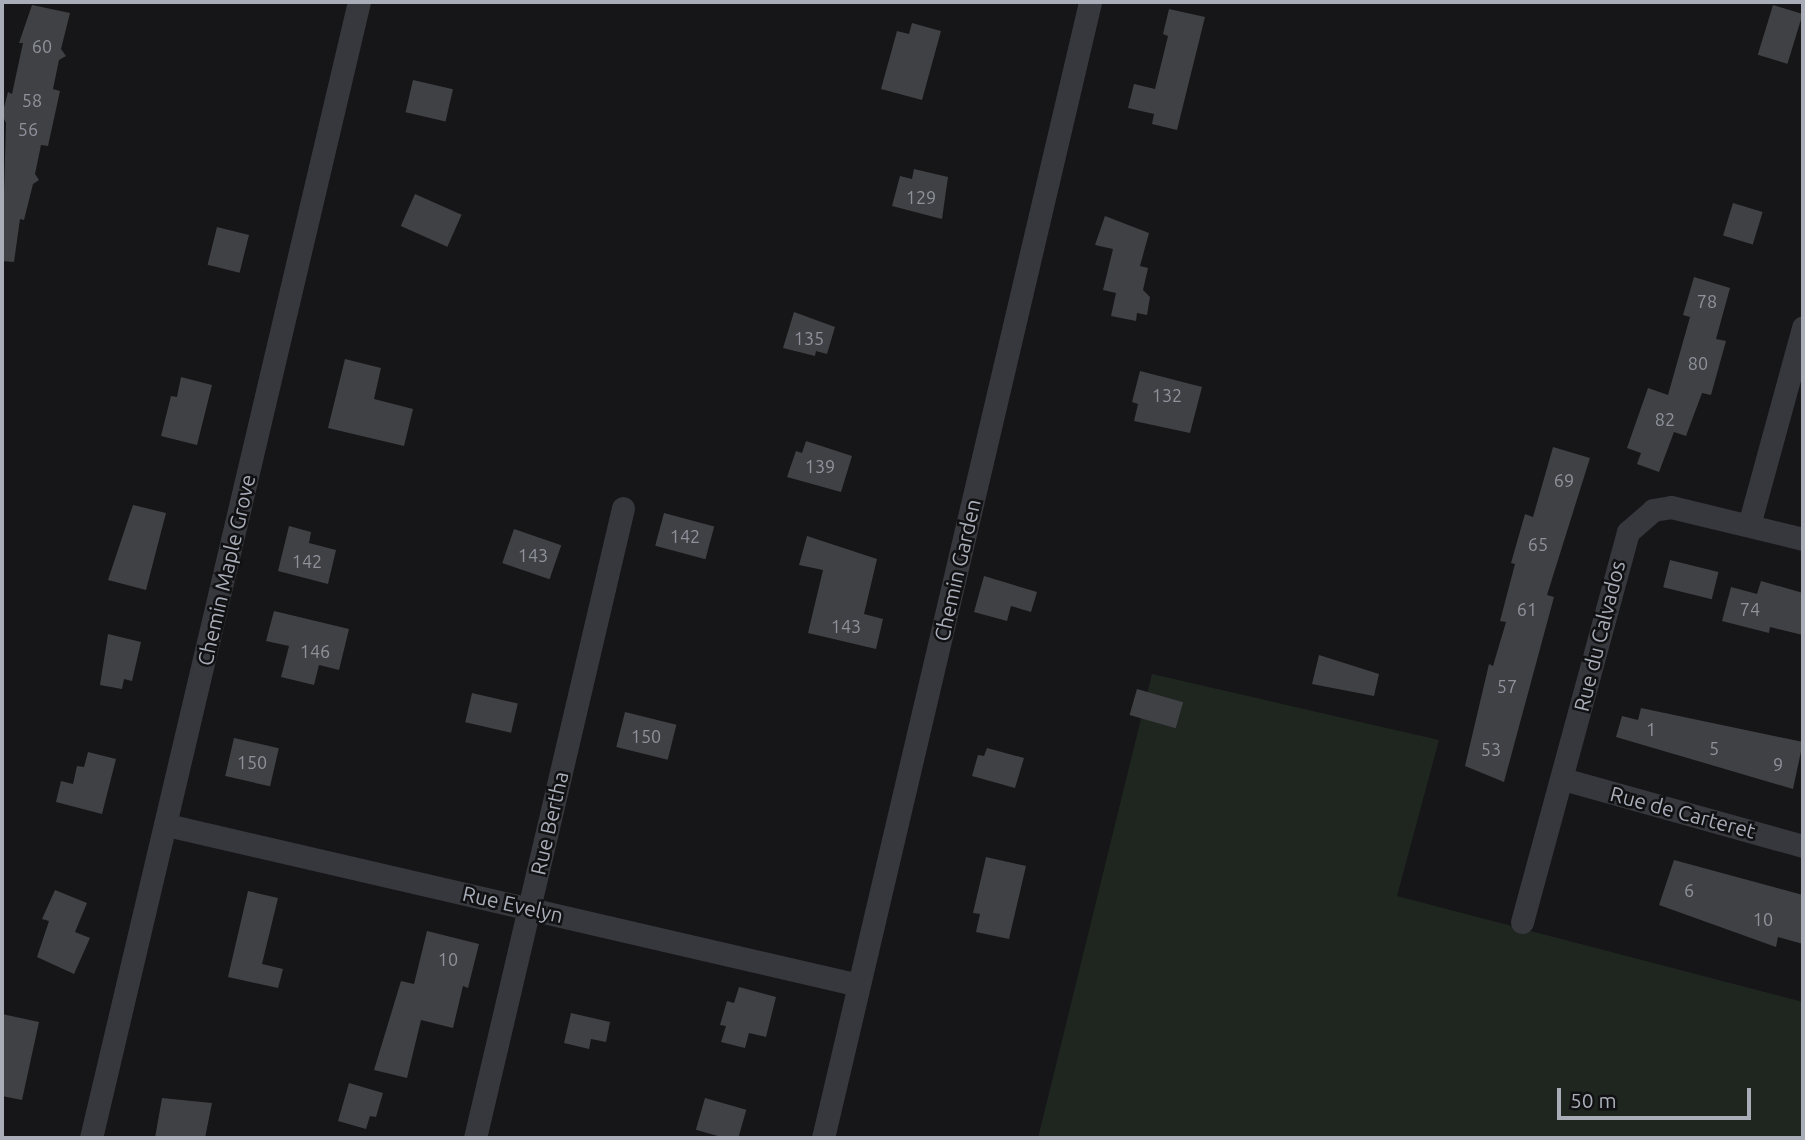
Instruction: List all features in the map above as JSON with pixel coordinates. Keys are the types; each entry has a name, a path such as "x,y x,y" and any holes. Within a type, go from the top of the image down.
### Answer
{"street":[{"name":"Chemin Maple Grove","path":"91,1138 167,825 359,2"},
{"name":"Chemin Garden","path":"823,1138 1090,2"},
{"path":"1749,525 1803,327"},
{"name":"Rue du Calvados","path":"1522,922 1628,532 1653,510 1671,507 1803,539"},
{"name":"Rue Bertha","path":"475,1138 623,508"},
{"name":"Rue de Carteret","path":"1563,779 1803,846"},
{"name":"Rue Evelyn","path":"167,825 859,985"}],"shaded area":[{"path":"1152,674 1439,740 1397,896 1803,1002 1803,1138 1038,1138"}],"building":[{"path":"32,5 70,13 61,49 66,56 59,60 53,89 60,91 48,146 41,145 35,174 39,180 33,184 24,220 20,219 14,262 2,261 6,123 2,115 8,92 12,94 23,43 19,43"},
{"path":"1773,5 1803,14 1787,64 1758,55"},
{"path":"1169,9 1205,17 1177,130 1152,124 1154,114 1128,108 1134,84 1155,89 1168,36 1163,34"},
{"path":"912,23 941,31 922,100 881,89 897,31 909,34"},
{"path":"413,80 453,89 446,121 406,112"},
{"path":"914,169 948,177 942,219 892,206 900,176 912,179"},
{"path":"415,194 462,215 447,247 401,226"},
{"path":"1733,203 1763,212 1753,245 1723,236"},
{"path":"1105,216 1149,233 1140,266 1148,268 1143,290 1150,297 1147,315 1137,313 1136,321 1111,316 1116,293 1103,290 1113,249 1095,245"},
{"path":"217,227 249,235 240,273 208,265"},
{"path":"1694,277 1730,288 1716,339 1726,341 1711,395 1702,393 1686,436 1674,432 1659,472 1637,464 1641,453 1627,448 1648,388 1668,395 1690,317 1683,315"},
{"path":"794,312 835,327 827,354 816,351 815,356 783,348"},
{"path":"345,359 381,368 374,399 413,409 404,446 328,428"},
{"path":"1140,371 1202,387 1190,433 1134,421 1138,404 1132,402"},
{"path":"181,377 212,385 197,445 161,436 171,396 177,397"},
{"path":"806,441 852,456 841,492 787,477 796,451 802,453"},
{"path":"1553,447 1590,458 1547,595 1554,597 1504,782 1465,766 1489,664 1493,666 1506,622 1500,621 1515,564 1511,563 1525,514 1533,517"},
{"path":"133,505 166,513 146,590 108,580"},
{"path":"664,513 714,526 705,559 655,546"},
{"path":"289,526 311,532 309,543 336,550 328,584 278,571"},
{"path":"514,529 561,545 550,579 502,563"},
{"path":"807,536 877,559 864,614 883,619 876,649 808,633 823,570 799,565"},
{"path":"1670,560 1719,572 1712,599 1663,587"},
{"path":"984,576 1037,592 1031,612 1011,606 1007,621 974,612"},
{"path":"1761,581 1803,593 1803,635 1770,627 1769,633 1722,621 1731,587 1757,594"},
{"path":"274,611 349,629 339,670 319,665 314,685 281,677 289,646 266,641"},
{"path":"108,634 141,642 132,681 124,679 122,689 100,685"},
{"path":"1319,655 1379,674 1374,696 1312,684"},
{"path":"1137,689 1183,702 1176,728 1130,715"},
{"path":"472,693 518,704 511,733 465,722"},
{"path":"1641,708 1803,742 1793,789 1616,737 1622,716 1638,720"},
{"path":"625,712 676,725 668,760 616,747"},
{"path":"234,738 279,748 270,786 225,776"},
{"path":"987,748 1024,758 1015,788 972,776 978,755 984,756"},
{"path":"88,752 116,759 102,814 56,802 61,781 73,784 77,766 84,767"},
{"path":"986,857 1026,866 1009,939 976,932 980,914 973,913"},
{"path":"1674,860 1803,895 1803,944 1778,937 1776,947 1659,905"},
{"path":"55,890 87,903 75,932 90,938 74,974 37,957 49,921 42,919"},
{"path":"248,891 278,898 262,964 283,969 278,988 228,977"},
{"path":"427,931 479,944 468,988 463,986 453,1028 421,1020 407,1078 374,1070 401,981 414,984"},
{"path":"739,987 776,997 766,1037 749,1033 745,1048 721,1042 726,1026 720,1025 727,1001 734,1003"},
{"path":"571,1013 610,1022 606,1042 591,1039 589,1049 564,1043"},
{"path":"2,1014 39,1022 22,1100 2,1096"},
{"path":"349,1083 383,1093 376,1117 370,1116 366,1129 338,1121"},
{"path":"162,1098 212,1103 205,1138 155,1138"},
{"path":"705,1098 746,1110 738,1138 725,1138 696,1130"}]}
